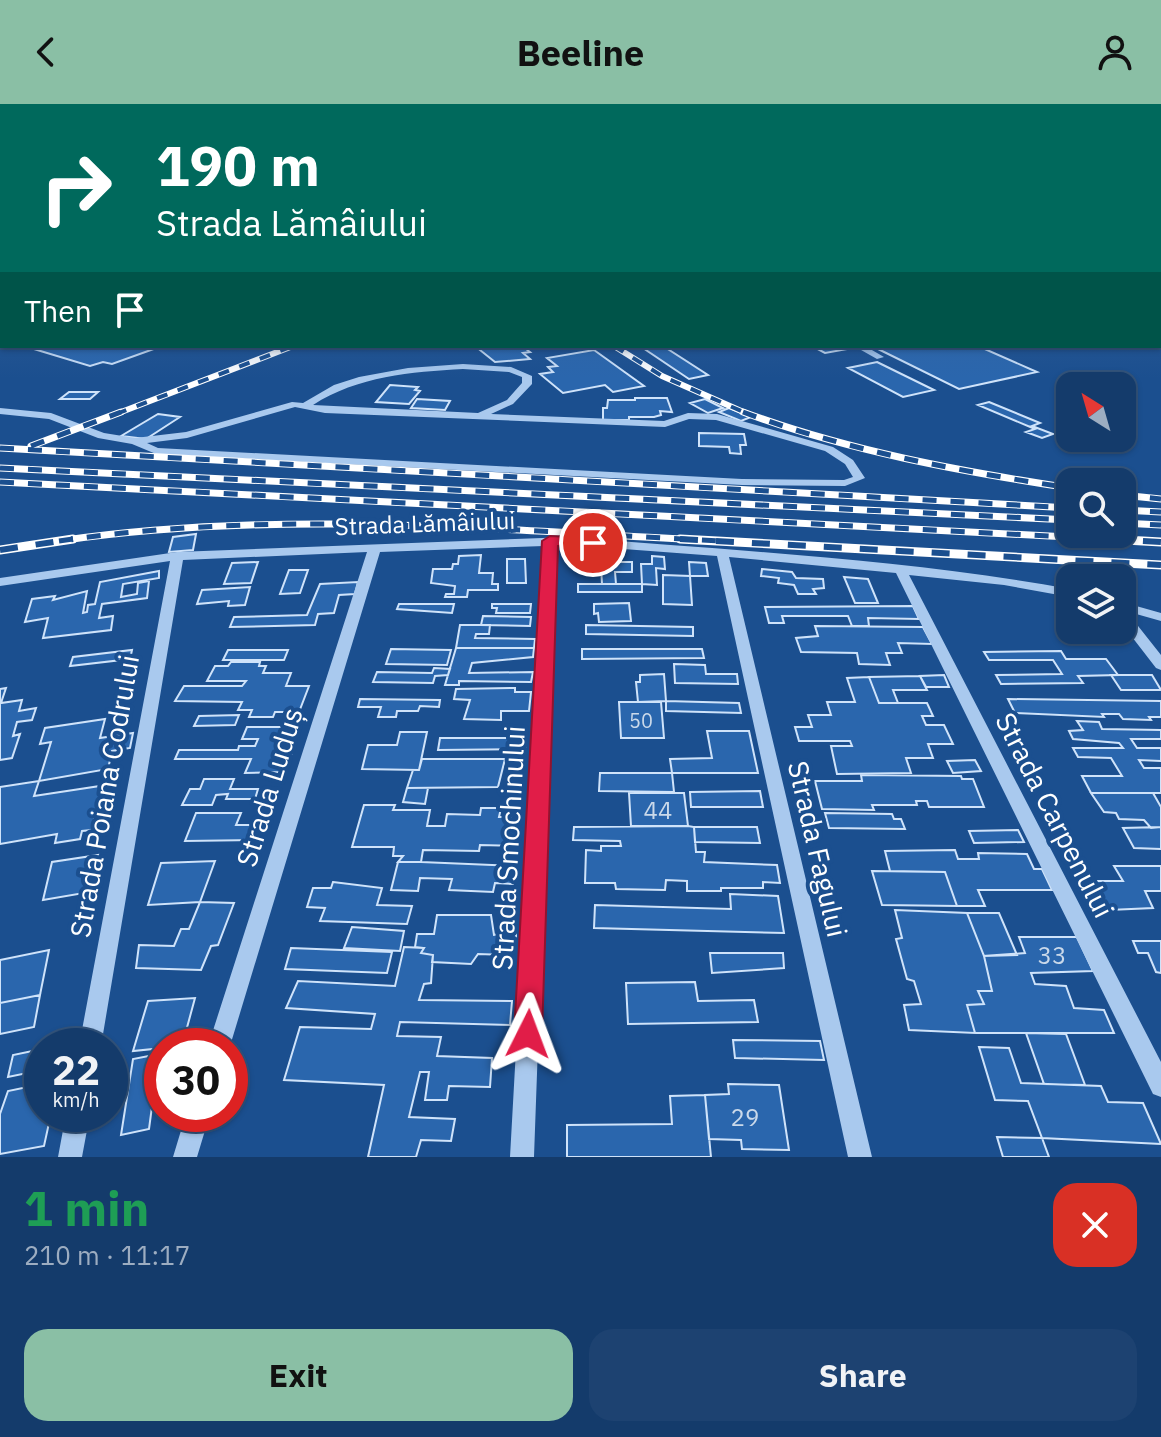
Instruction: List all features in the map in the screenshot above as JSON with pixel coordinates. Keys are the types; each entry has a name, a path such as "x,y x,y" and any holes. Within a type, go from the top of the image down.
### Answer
{"street":[{"path":"862,348 880,357"},
{"path":"303,407 341,386 394,373 487,367 513,369 527,376 527,384 510,402 474,416"},
{"path":"0,411 51,416 102,436 135,441 187,435 295,404 303,407 665,424 688,416 717,417 829,449 849,462 859,478 845,483 742,482 156,451 135,441"},
{"name":"Strada Lămâiului","path":"0,582 177,556 550,541 900,569 1056,590"},
{"name":"Strada Smochinului","path":"522,1157 550,541"},
{"name":"Strada Luduș","path":"225,1028 375,547"},
{"name":"Strada Fagului","path":"722,553 860,1157"},
{"name":"Strada Poiana Codrului","path":"93,1028 177,556"},
{"name":"Strada Carpenului","path":"900,569 1161,1086"},
{"path":"1136,610 1161,617"},
{"path":"1136,633 1161,665"},
{"path":"70,1157 75,1132"},
{"path":"185,1157 193,1132"}],"building":[{"path":"31,348 156,348 112,364 103,362 90,366"},
{"path":"478,348 525,348 530,352 523,353 530,359 495,362"},
{"path":"643,348 666,348 708,375 689,379"},
{"path":"816,348 853,348 825,353"},
{"path":"876,348 983,348 1037,372 959,389"},
{"path":"594,350 644,386 613,392 605,385 563,393 540,374 553,372 548,367 557,366 547,358"},
{"path":"877,362 934,390 903,397 848,368"},
{"path":"390,385 418,387 415,390 420,391 409,404 376,402"},
{"path":"69,392 98,392 90,399 60,399"},
{"path":"667,398 672,412 660,411 661,415 629,417 629,420 603,420 603,408 607,408 608,400"},
{"path":"417,399 450,401 445,410 411,408"},
{"path":"705,399 723,408 708,413 690,403"},
{"path":"989,402 1040,423 1032,426 1053,434 1042,438 1026,432 1035,429 978,405"},
{"path":"729,408 751,417 741,421 719,412"},
{"path":"158,414 180,417 146,439 121,436"},
{"path":"699,433 744,434 746,445 740,445 741,454 730,453 729,447 699,446"},
{"path":"196,534 193,550 169,552 173,537"},
{"path":"481,555 479,573 493,573 492,584 498,584 498,590 468,590 467,597 445,597 446,594 454,594 455,586 431,583 433,569 452,569 453,564 458,564 459,556"},
{"path":"652,556 664,557 665,569 656,568 657,585 642,584 641,564 652,564"},
{"path":"507,559 525,559 526,583 507,583"},
{"path":"258,562 251,583 224,584 232,563"},
{"path":"615,562 632,562 632,572 615,572 616,584 602,584 601,567 615,567"},
{"path":"689,562 706,563 708,576 690,576"},
{"path":"762,569 792,572 796,578 823,579 824,588 813,589 816,594 798,594 794,585 778,583 779,578 761,576"},
{"path":"289,570 308,570 300,593 280,594"},
{"path":"159,571 159,578 123,584 121,597 137,594 138,583 149,581 147,598 102,604 99,618 113,616 111,630 43,638 48,618 25,622 32,599 55,596 53,600 87,591 83,613 87,612 88,605 95,604 100,582"},
{"path":"663,575 690,576 692,605 663,604"},
{"path":"844,577 868,579 878,603 855,603"},
{"path":"358,582 355,594 339,595 334,613 318,614 315,625 230,627 234,617 307,615 320,584"},
{"path":"578,584 642,584 642,592 578,592"},
{"path":"250,587 245,605 228,606 229,601 197,604 202,590"},
{"path":"629,603 631,621 599,622 598,613 594,614 594,604"},
{"path":"399,604 454,604 452,613 397,609"},
{"path":"492,604 531,604 530,613 496,613 497,608 492,608"},
{"path":"913,606 919,619 868,618 869,626 852,626 848,616 782,616 784,623 769,623 765,607"},
{"path":"483,616 531,617 530,626 481,625"},
{"path":"460,625 490,625 489,634 476,634 475,638 535,639 534,648 456,648"},
{"path":"586,625 693,627 693,636 586,634"},
{"path":"815,626 923,627 932,644 898,643 902,653 886,653 890,665 859,664 857,653 801,652 796,638 818,636"},
{"path":"456,648 534,648 533,657 472,663 469,673 533,672 531,682 459,681 459,685 445,685"},
{"path":"391,649 451,650 447,665 386,664"},
{"path":"582,649 702,649 704,658 582,659"},
{"path":"132,650 130,659 70,666 73,657"},
{"path":"228,650 288,650 284,660 223,660"},
{"path":"1061,651 1066,659 1106,659 1118,675 1078,676 1083,683 1001,684 996,675 1062,674 1053,660 989,660 984,652"},
{"path":"231,662 260,662 259,666 266,666 263,673 291,673 286,686 309,686 299,712 249,717 252,710 238,710 242,702 175,701 184,686 242,686 246,681 207,681 215,666 228,666"},
{"path":"674,664 705,665 706,674 737,674 738,684 675,683"},
{"path":"434,668 450,669 448,675 435,676 433,683 373,682 377,672 432,673"},
{"path":"664,674 666,701 638,702 636,682 640,682 640,675"},
{"path":"944,675 949,687 926,687 920,676"},
{"path":"1111,675 1152,675 1161,690 1121,690"},
{"path":"920,676 927,690 893,690 898,703 879,703 869,677"},
{"path":"869,677 879,703 927,703 933,716 922,716 926,725 944,725 953,744 928,744 933,758 906,758 911,773 837,774 831,746 852,746 850,741 799,741 795,727 812,727 808,715 831,715 827,702 855,702 847,678"},
{"path":"6,688 1,703 22,700 19,711 36,708 32,720 17,722 13,736 20,734 12,758 0,760 0,689"},
{"path":"515,688 515,692 531,692 529,711 501,711 501,720 464,719 470,700 454,699 456,689"},
{"path":"360,699 440,700 439,707 420,706 418,711 397,711 396,717 378,717 381,707 358,707"},
{"path":"1008,699 1161,701 1161,717 1149,717 1151,720 1123,719 1119,714 1102,714 1104,717 1015,713"},
{"path":"666,701 739,703 741,713 666,711"},
{"path":"619,702 661,702 664,738 621,738"},
{"path":"239,715 235,725 194,726 199,716"},
{"path":"105,719 100,738 133,733 130,748 112,751 108,769 39,781 51,742 40,744 45,728"},
{"path":"1077,721 1099,722 1102,729 1161,730 1161,739 1131,739 1137,748 1161,748 1161,761 1139,760 1144,768 1161,768 1161,793 1091,793 1082,776 1122,776 1111,758 1078,757 1073,748 1123,748 1119,743 1073,739 1069,731 1083,730"},
{"path":"247,727 286,727 280,744 295,744 285,772 245,773 251,759 175,759 179,750 238,750 239,746 255,746 258,739 242,739"},
{"path":"707,731 749,731 758,773 672,773 670,759 712,758"},
{"path":"400,732 427,732 419,770 362,769 368,745 397,745"},
{"path":"440,738 526,738 526,749 438,750"},
{"path":"422,759 505,759 498,787 407,788 413,770 419,770"},
{"path":"975,760 981,771 953,773 947,761"},
{"path":"600,773 672,773 674,792 599,791"},
{"path":"861,775 961,776 962,779 973,779 984,807 929,807 927,801 916,801 917,805 872,805 874,810 822,809 815,781 862,781"},
{"path":"204,779 234,779 230,789 258,789 255,799 226,799 228,794 216,795 212,805 182,805 190,789 200,789"},
{"path":"39,781 34,796 113,784 106,815 95,817 92,830 82,831 80,839 55,843 57,834 0,844 0,787"},
{"path":"407,788 428,788 425,804 403,802"},
{"path":"760,791 763,807 691,807 690,792"},
{"path":"629,793 684,793 688,826 631,826"},
{"path":"1091,793 1153,793 1161,807 1161,827 1151,828 1144,820 1119,819 1116,813 1104,812"},
{"path":"364,805 395,805 393,810 430,810 427,826 445,826 447,814 480,815 481,808 501,808 499,817 511,817 510,827 519,828 517,846 480,845 479,851 423,850 421,862 398,862 403,856 393,856 394,847 352,847"},
{"path":"196,813 241,813 236,825 265,825 260,840 185,841"},
{"path":"825,813 892,814 894,819 901,819 905,829 829,828"},
{"path":"574,827 694,827 696,852 705,852 704,862 777,865 780,883 763,882 763,888 687,891 687,881 666,880 665,890 616,889 615,883 585,883 586,850 601,851 601,846 621,846 620,841 573,840"},
{"path":"694,827 757,827 760,843 695,842"},
{"path":"1161,827 1161,849 1134,848 1123,828"},
{"path":"1018,830 1024,842 974,843 969,831"},
{"path":"955,850 958,859 979,859 978,853 1027,854 1034,869 1042,869 1052,890 978,890 985,906 957,906 945,872 890,871 885,851"},
{"path":"98,855 90,892 43,900 52,862"},
{"path":"215,861 200,902 148,905 161,863"},
{"path":"398,862 515,866 513,884 495,883 493,892 449,890 452,879 420,878 418,891 391,890"},
{"path":"1114,866 1161,866 1161,891 1145,891 1153,908 1109,910 1094,881 1123,881"},
{"path":"872,871 945,872 957,906 882,905"},
{"path":"333,882 382,888 377,905 412,906 407,924 320,921 325,908 307,907 313,888 331,888"},
{"path":"730,894 778,896 784,933 594,928 595,905 731,909"},
{"path":"200,902 234,903 218,945 211,946 201,970 136,968 139,945 174,946 181,929 189,929"},
{"path":"895,910 967,913 984,956 992,991 978,991 984,1004 967,1005 975,1033 909,1030 904,1005 921,1004 914,981 907,979 896,939 902,938"},
{"path":"967,913 999,913 1017,955 984,956"},
{"path":"437,915 491,915 494,935 516,932 516,947 507,955 478,954 471,964 432,962 433,955 421,953 424,948 415,947 417,934 434,934"},
{"path":"352,927 404,931 400,951 344,948"},
{"path":"1019,937 1077,937 1093,971 1031,973 1035,984 1066,986 1074,1008 1104,1010 1114,1033 975,1033 967,1005 984,1004 978,991 992,991 984,956 1025,953"},
{"path":"1133,941 1161,941 1161,973 1156,972 1148,953 1138,953"},
{"path":"404,947 424,948 421,953 433,955 431,983 424,984 419,1000 512,1001 510,1025 400,1022 397,1036 441,1037 437,1056 492,1058 490,1087 449,1086 447,1100 425,1100 429,1072 420,1072 409,1117 455,1119 451,1141 421,1140 416,1157 368,1157 384,1085 284,1080 300,1027 371,1029 375,1014 286,1008 298,981 395,986"},
{"path":"291,948 392,952 387,973 285,969"},
{"path":"49,950 40,995 0,1003 0,960"},
{"path":"710,953 783,953 784,968 712,973"},
{"path":"695,982 698,1001 754,1000 758,1022 628,1024 626,983"},
{"path":"40,995 34,1027 0,1034 0,1003"},
{"path":"195,998 187,1028 144,1028 144,1050 133,1051 148,1001"},
{"path":"1026,1033 1066,1034 1085,1085 1044,1084"},
{"path":"733,1040 820,1041 824,1060 735,1058"},
{"path":"979,1047 1009,1048 1021,1083 1101,1086 1108,1102 1143,1103 1161,1144 1042,1138 1028,1101 995,1100"},
{"path":"24,1053 24,1074 8,1077 13,1055"},
{"path":"144,1057 144,1130 121,1135 121,1132 128,1132 128,1091 133,1059"},
{"path":"728,1084 779,1085 789,1150 742,1149 741,1140 709,1139 705,1095 729,1094"},
{"path":"24,1088 24,1132 47,1132 44,1146 0,1154 0,1114 8,1091"},
{"path":"705,1095 711,1157 567,1157 567,1125 672,1124 670,1096"},
{"path":"997,1137 1042,1138 1049,1157 1003,1157"}],"railway":[{"path":"116,414 288,348"},
{"path":"617,348 662,376 745,413"},
{"path":"31,446 121,412"},
{"path":"745,413 863,449 1056,486"},
{"path":"0,448 1056,507"},
{"path":"0,468 1056,519"},
{"path":"0,482 1056,536"},
{"path":"1136,496 1161,499"},
{"path":"1136,511 1161,512"},
{"path":"63,541 141,531 306,524 472,528 719,541"},
{"path":"1136,524 1161,525"},
{"path":"63,541 73,539"},
{"path":"680,539 1161,565"},
{"path":"0,550 63,541"},
{"path":"1136,541 1145,541"},
{"path":"1136,541 1161,542"}],"route":[{"path":"528,1034 550,541 593,543"}]}
